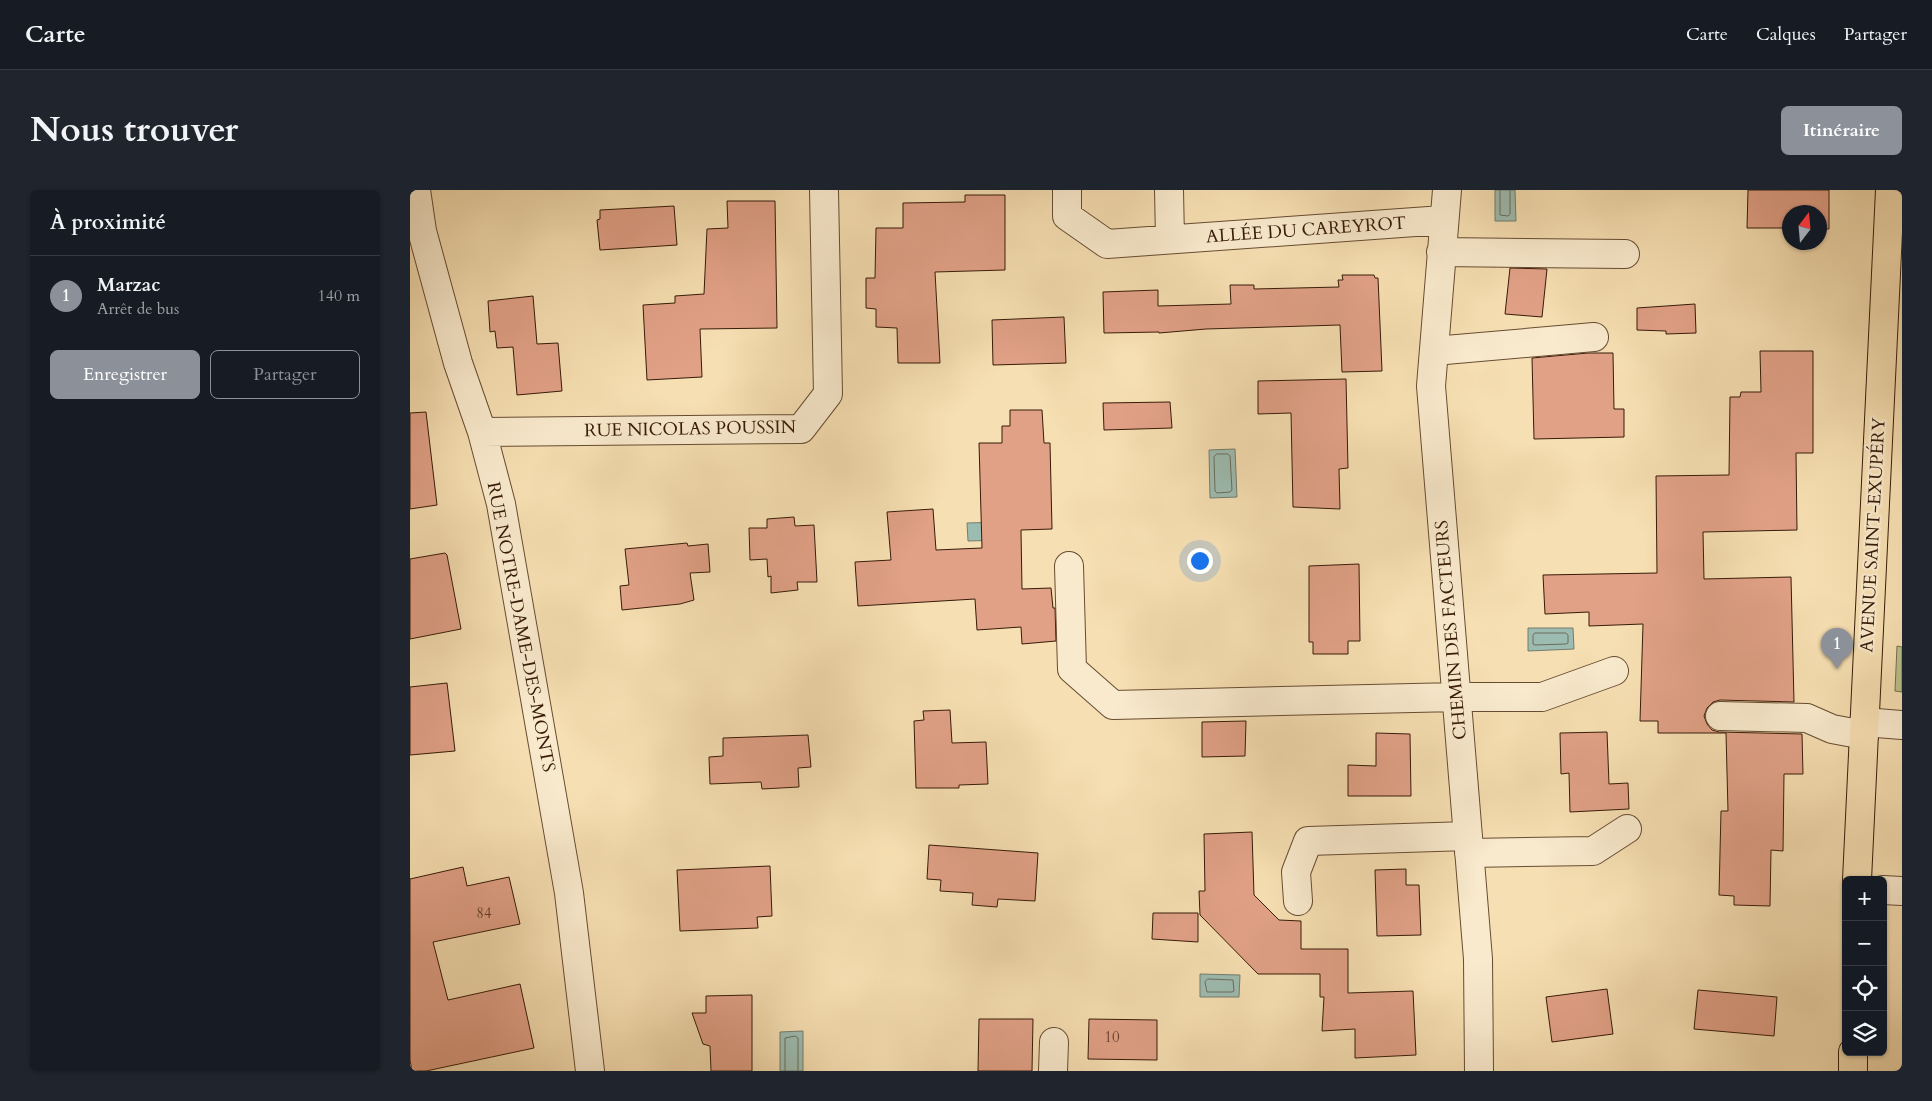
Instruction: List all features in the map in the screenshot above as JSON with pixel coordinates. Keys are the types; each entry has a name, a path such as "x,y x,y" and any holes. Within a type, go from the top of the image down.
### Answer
{"main road":[{"name":"AVENUE SAINT-EXUPÉRY","path":"1856,876 1890,190"}],"street":[{"name":"RUE NOTRE-DAME-DES-MONTS","path":"416,190 422,231 458,363 482,432 501,504 569,893 590,1071"},
{"name":"RUE NICOLAS POUSSIN","path":"482,432 802,429 828,394 824,190"},
{"name":"ALLÉE DU CAREYROT","path":"1068,190 1067,216 1107,244 1443,220"},
{"path":"1169,190 1170,239"},
{"name":"CHEMIN DES FACTEURS","path":"1447,190 1443,220 1431,386 1478,959 1479,1071"},
{"path":"1441,252 1625,254"},
{"path":"1434,351 1594,337"},
{"path":"1069,566 1072,669 1113,705 1457,697 1542,697 1614,671"},
{"path":"1720,716 1807,718 1832,729 1864,729 1902,725"},
{"path":"1298,901 1296,872 1308,841 1469,844 1594,851 1627,829"},
{"path":"1887,890 1902,891"},
{"path":"1053,1071 1054,1042"}],"green space":[{"path":"1897,646 1902,647 1902,692 1895,691"}],"water":[{"path":"1495,190 1515,190 1516,221 1495,221"},
{"path":"1235,449 1237,497 1210,498 1209,450"},
{"path":"1004,522 1005,540 968,541 967,523"},
{"path":"1528,628 1573,628 1574,649 1528,651"},
{"path":"1200,974 1240,975 1239,997 1200,997"},
{"path":"803,1031 803,1071 780,1071 780,1032"}],"building":[{"path":"1748,190 1829,190 1829,229 1827,229 1827,205 1782,205 1782,228 1747,228"},
{"path":"965,195 1005,195 1005,270 935,272 940,363 898,363 897,328 876,327 876,309 866,308 866,278 875,278 876,228 903,228 903,203 965,202"},
{"path":"727,201 775,201 777,328 700,329 702,377 647,380 643,305 675,303 675,296 704,294 707,229 728,228"},
{"path":"674,206 677,245 600,250 597,220 600,219 600,210"},
{"path":"1510,268 1547,269 1542,317 1505,314"},
{"path":"1342,275 1374,275 1375,278 1378,278 1382,371 1342,372 1340,325 1206,329 1159,333 1104,333 1103,292 1158,290 1158,306 1231,304 1230,285 1254,285 1254,289 1339,287 1338,280 1343,280"},
{"path":"533,296 537,344 558,343 562,391 517,395 513,347 497,348 495,331 490,332 488,301"},
{"path":"1695,304 1696,333 1666,334 1666,331 1637,330 1637,308"},
{"path":"1064,317 1066,363 993,365 992,320"},
{"path":"1760,351 1813,351 1813,453 1796,453 1797,530 1703,532 1704,579 1791,577 1794,702 1720,700 1713,702 1707,708 1704,716 1712,730 1719,732 1802,734 1803,774 1784,774 1783,851 1771,850 1770,906 1734,905 1734,896 1719,895 1721,811 1728,811 1726,733 1658,733 1658,721 1640,721 1643,624 1589,626 1589,612 1545,614 1543,575 1657,573 1656,476 1729,475 1730,397 1740,397 1741,392 1761,392"},
{"path":"1588,353 1613,353 1614,409 1624,409 1624,437 1534,439 1532,358"},
{"path":"1346,379 1348,468 1339,469 1340,509 1293,507 1291,413 1258,414 1258,381"},
{"path":"1170,402 1172,428 1104,430 1103,403"},
{"path":"1010,410 1042,410 1044,443 1050,443 1052,529 1021,530 1022,589 1051,588 1053,608 1055,608 1056,641 1022,644 1021,627 977,630 975,599 858,606 855,562 891,560 887,512 933,509 936,550 982,548 979,443 1002,443 1002,426 1010,426"},
{"path":"426,412 437,505 410,509 410,413"},
{"path":"794,517 795,526 814,525 817,582 797,582 798,590 771,593 771,576 768,577 767,559 750,560 749,528 767,528 767,519"},
{"path":"687,543 688,546 708,544 710,572 690,573 694,600 680,604 622,610 620,586 629,585 625,549"},
{"path":"445,553 447,555 461,629 410,639 410,559"},
{"path":"1359,564 1360,641 1348,641 1348,654 1313,654 1313,642 1309,642 1309,566"},
{"path":"447,683 455,751 410,755 410,687"},
{"path":"950,710 952,743 986,742 988,784 959,785 959,788 916,788 914,721 924,720 923,711"},
{"path":"1246,721 1245,756 1202,757 1202,722"},
{"path":"1607,732 1609,784 1628,783 1629,809 1570,812 1569,773 1561,774 1560,733"},
{"path":"1376,733 1410,734 1411,796 1348,796 1348,765 1376,766"},
{"path":"808,735 811,767 798,768 799,787 762,789 761,782 710,784 709,757 723,756 723,738"},
{"path":"1252,832 1254,895 1279,920 1301,921 1301,949 1348,949 1348,993 1413,991 1416,1055 1355,1058 1355,1029 1322,1031 1324,997 1320,997 1320,974 1258,974 1200,915 1199,891 1205,891 1204,834"},
{"path":"929,845 1038,853 1035,901 998,899 997,907 972,905 973,893 940,891 941,880 927,879"},
{"path":"770,866 772,916 757,917 758,928 680,931 677,870"},
{"path":"463,867 467,886 509,877 520,924 433,942 448,1000 520,984 534,1048 426,1071 412,1071 410,1060 410,879"},
{"path":"1406,869 1406,885 1419,885 1421,935 1377,936 1375,870"},
{"path":"1153,913 1198,913 1198,942 1152,939"},
{"path":"1607,989 1613,1034 1552,1042 1546,997"},
{"path":"1698,990 1777,997 1774,1036 1694,1029"},
{"path":"752,995 752,1071 711,1071 710,1046 703,1044 692,1013 706,1013 706,996"},
{"path":"979,1019 1033,1019 1032,1071 978,1071"},
{"path":"1089,1019 1157,1020 1157,1060 1088,1059"}],"place":[{"name":"Marzac","path":"1837,669"}]}
